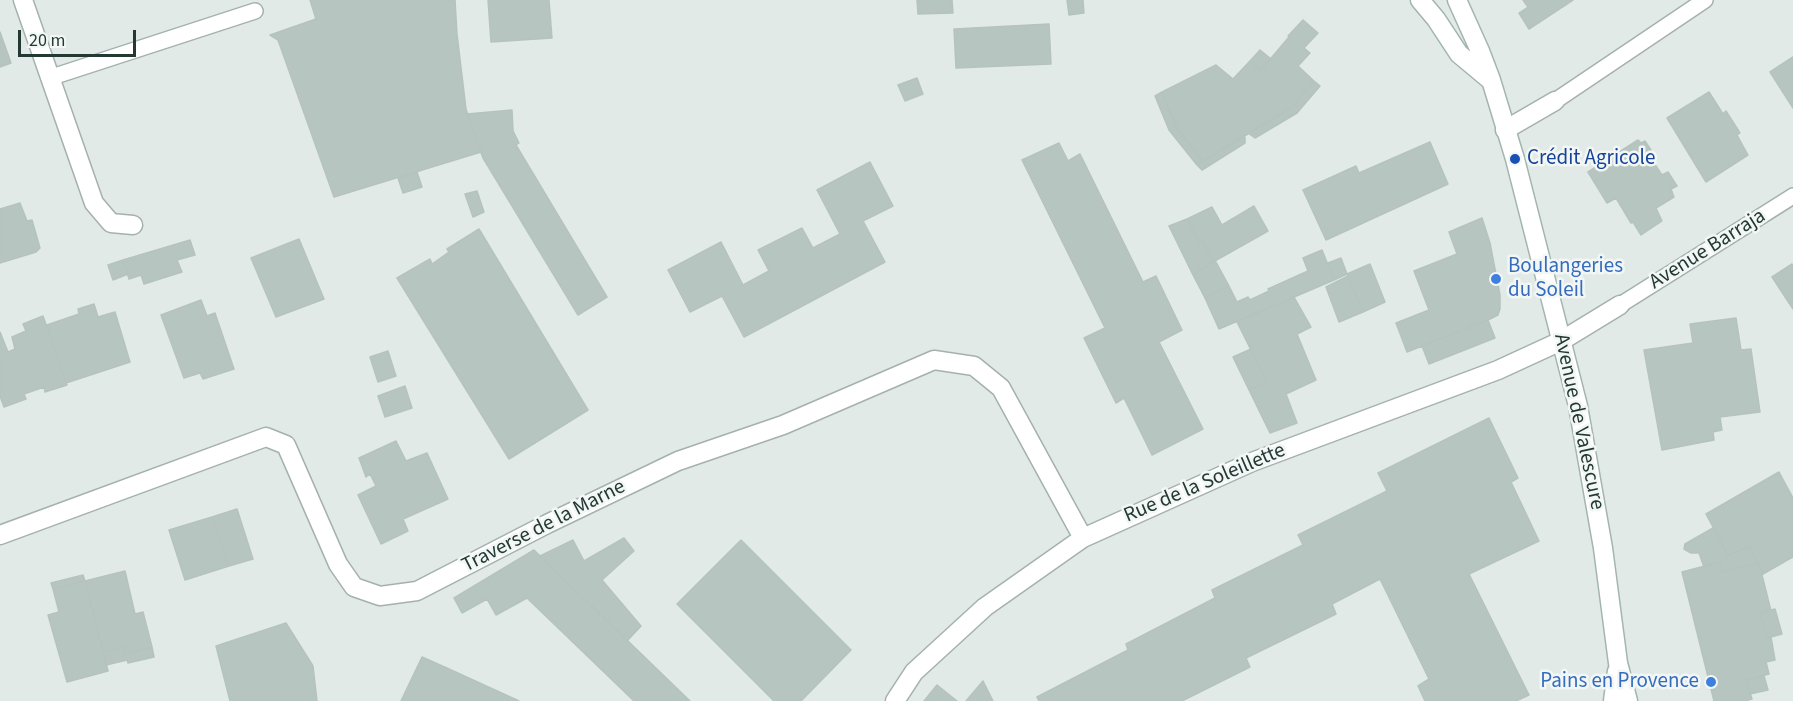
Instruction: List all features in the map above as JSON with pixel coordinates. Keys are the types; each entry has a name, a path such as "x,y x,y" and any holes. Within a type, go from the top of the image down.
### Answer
{"street":[{"path":"23,0 94,203 111,223 133,225"},
{"path":"1420,0 1436,19 1459,54 1491,80"},
{"name":"Avenue de Valescure","path":"1460,3 1491,80 1515,159 1578,406 1599,527 1618,663 1628,701"},
{"path":"1505,129 1555,101"},
{"name":"Avenue Barraja","path":"1561,341 1620,305"},
{"name":"Rue de la Soleillette","path":"895,701 914,672 985,607 1083,537 1252,462 1498,370 1561,341"},
{"name":"Traverse de la Marne","path":"0,535 266,437 286,446 338,564 354,587 380,596 417,591 547,524 678,461 783,425 934,360 974,366 1002,388 1083,537"},
{"name":"Avenue de Valescure","path":"1613,701 1618,663"}],"lane":[{"path":"1555,101 1704,0"},
{"path":"49,78 255,11"},
{"name":"Avenue Barraja","path":"1620,305 1793,196"}],"building":[{"path":"310,0 455,0 466,109 481,152 334,197 278,40 270,35 316,19"},
{"path":"488,0 549,0 552,38 491,42"},
{"path":"917,0 952,0 953,13 918,14"},
{"path":"1067,0 1083,0 1084,13 1069,15"},
{"path":"1523,0 1573,0 1529,29 1519,13 1528,7"},
{"path":"1303,20 1318,33 1304,48 1310,53 1298,66 1314,81 1291,108 1203,161 1178,130 1162,92 1216,65 1233,79 1250,61 1261,70"},
{"path":"1049,24 1051,64 956,68 954,29"},
{"path":"0,32 11,63 0,67"},
{"path":"1260,50 1271,59 1261,70 1250,61"},
{"path":"1793,57 1793,108 1770,72"},
{"path":"917,78 923,94 905,101 898,85"},
{"path":"1314,81 1320,86 1297,113 1255,138 1248,133 1291,108"},
{"path":"1162,92 1175,126 1169,130 1155,96"},
{"path":"1709,92 1723,114 1726,111 1740,133 1737,135 1748,155 1706,182 1667,118"},
{"path":"512,110 513,131 519,143 516,145 607,297 578,315 483,158 467,114"},
{"path":"1175,126 1203,161 1197,165 1169,130"},
{"path":"1245,135 1245,143 1202,170 1197,165"},
{"path":"1638,140 1641,143 1645,141 1651,150 1647,153 1662,175 1668,172 1677,186 1671,189 1674,197 1656,208 1662,221 1641,235 1616,198 1607,203 1588,172"},
{"path":"1430,142 1448,184 1326,240 1303,190 1356,166 1359,173"},
{"path":"1059,143 1068,161 1080,154 1143,282 1156,276 1182,330 1159,342 1203,429 1152,455 1124,398 1116,403 1084,338 1105,328 1022,160"},
{"path":"870,162 893,206 863,221 885,262 744,337 722,296 690,312 668,270 721,242 743,285 769,271 758,250 802,228 813,248 840,234 817,190"},
{"path":"417,172 422,187 403,193 398,178"},
{"path":"477,191 484,212 473,217 465,194"},
{"path":"20,203 27,221 32,220 40,248 36,252 0,263 0,209"},
{"path":"1254,206 1268,231 1213,262 1202,240 1199,242 1187,219 1212,207 1222,225"},
{"path":"1482,218 1490,243 1500,295 1498,315 1407,352 1396,323 1429,310 1414,271 1457,254 1449,232"},
{"path":"1187,219 1199,242 1202,240 1213,262 1193,275 1169,226"},
{"path":"479,229 588,410 509,459 397,278 430,259 432,264 449,252 447,249"},
{"path":"299,239 324,299 276,317 251,258"},
{"path":"190,240 195,255 177,260 182,272 144,284 141,275 129,279 123,260"},
{"path":"1322,250 1334,280 1219,329 1205,298 1229,286 1237,302 1248,297 1250,300 1308,271 1303,258"},
{"path":"1341,258 1347,274 1334,280 1328,263"},
{"path":"123,260 128,274 113,280 108,265"},
{"path":"1216,262 1229,286 1205,298 1193,275"},
{"path":"1370,264 1385,302 1363,312 1347,274"},
{"path":"1792,264 1793,266 1793,309 1772,277"},
{"path":"1348,276 1363,312 1339,322 1326,287"},
{"path":"1294,297 1311,327 1297,334 1316,380 1286,394 1297,423 1270,433 1249,390 1267,382 1237,322"},
{"path":"201,300 207,316 215,313 234,369 203,379 200,373 184,378 161,315"},
{"path":"94,304 98,317 115,312 130,362 66,383 47,325 79,314 78,309"},
{"path":"43,316 67,385 45,392 44,387 24,394 26,399 4,407 0,396 0,332 8,352 15,349 12,337 26,331 23,324"},
{"path":"1736,318 1741,350 1751,349 1760,412 1720,417 1722,430 1713,432 1714,440 1662,450 1644,350 1693,343 1690,324"},
{"path":"1488,320 1495,338 1429,364 1422,346"},
{"path":"1251,349 1267,382 1249,390 1233,357"},
{"path":"388,351 396,376 378,382 370,357"},
{"path":"405,386 412,408 385,417 378,396"},
{"path":"1489,418 1518,478 1511,482 1539,541 1469,574 1529,695 1516,701 1425,701 1418,686 1429,679 1380,579 1332,604 1336,614 1246,658 1250,667 1182,701 1039,701 1037,697 1128,650 1126,644 1215,598 1212,590 1303,545 1298,535 1387,491 1378,473"},
{"path":"396,441 406,461 427,453 448,499 403,519 408,531 381,544 358,495 376,486 370,474 366,477 359,458"},
{"path":"1779,472 1793,498 1793,557 1763,574 1749,547 1728,555 1706,514"},
{"path":"237,509 253,559 229,566 212,517"},
{"path":"212,517 229,566 185,580 169,530"},
{"path":"1713,528 1728,555 1749,547 1758,563 1723,572 1720,562 1704,567 1699,553 1691,553 1684,549 1685,544"},
{"path":"624,538 634,551 602,580 641,626 627,641 540,556 573,540 584,561"},
{"path":"741,540 851,650 801,701 774,701 677,604"},
{"path":"534,550 690,701 634,701 527,598 496,615 487,599 462,613 454,598"},
{"path":"1720,562 1723,572 1758,563 1763,574 1771,611 1760,613 1767,638 1771,637 1775,660 1766,662 1769,674 1746,680 1752,699 1745,701 1714,701 1682,572"},
{"path":"125,571 135,614 143,612 152,647 125,654 124,646 103,652 85,581"},
{"path":"83,575 85,581 53,589 51,583"},
{"path":"85,581 108,671 67,682 48,615 59,612 53,589"},
{"path":"1775,609 1782,634 1767,638 1760,613"},
{"path":"286,623 313,666 317,701 230,701 216,646"},
{"path":"124,646 125,654 152,647 154,657 106,665 103,652"},
{"path":"422,657 449,669 519,701 401,701"},
{"path":"1764,676 1768,690 1750,694 1746,680"},
{"path":"983,681 993,701 966,701"},
{"path":"937,685 957,701 924,701"}],"place":[{"name":"Crédit Agricole","path":"1515,159"},
{"name":"Boulangeries du Soleil","path":"1496,279"},
{"name":"Pains en Provence","path":"1711,682"}]}
